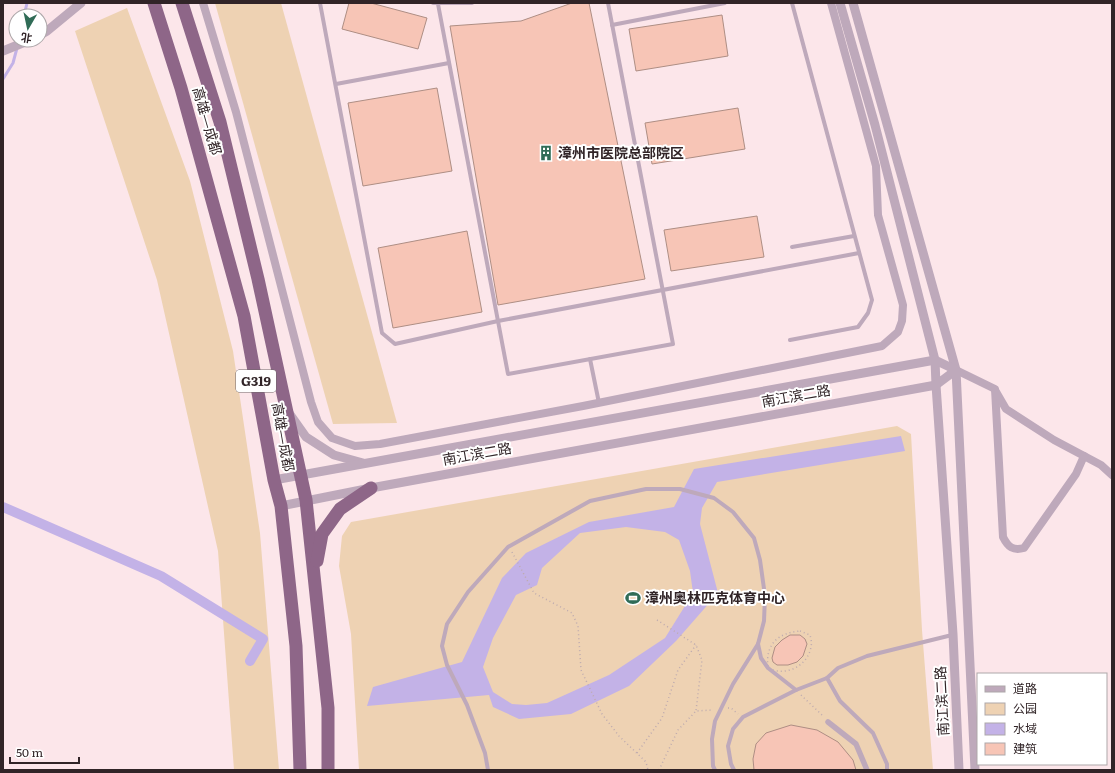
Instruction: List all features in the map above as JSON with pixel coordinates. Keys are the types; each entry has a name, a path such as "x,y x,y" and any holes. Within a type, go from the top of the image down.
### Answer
{"highway":[{"name":"高雄—成都","path":"154,3 181,88 244,316 274,480 281,506 296,646 300,770"},
{"name":"高雄—成都","path":"182,3 220,122 258,279 306,500 328,708 328,767"},
{"path":"314,578 322,534 340,509 372,488"}],"street":[{"path":"48,30 81,3"},
{"path":"203,3 236,112 311,402 318,422 332,438 356,446 380,444 599,403 882,346 898,332 902,321 903,305 878,215 876,166 830,3"},
{"path":"840,3 875,124 935,360 936,385"},
{"path":"854,3 956,370 975,770"},
{"path":"935,360 995,390 1006,409 1054,440 1101,465 1112,475"},
{"name":"南江滨二路","path":"274,480 935,360"},
{"path":"936,385 956,370"},
{"name":"南江滨二路","path":"281,506 306,500 936,385 953,634 959,770"},
{"path":"995,390 1003,537 1007,546 1016,550 1024,548 1076,474 1084,456"},
{"name":"南江滨二路","path":"287,410 306,437 334,456 366,464"},
{"path":"828,722 856,744 867,770"}],"lane":[{"path":"320,3 382,333 395,344 498,321 859,253"},
{"path":"472,3 435,4 449,63 508,374 672,344 608,3"},
{"path":"612,25 725,3"},
{"path":"790,340 858,327 868,313 872,300 792,3"},
{"path":"336,84 449,63"},
{"path":"792,247 854,236"},
{"path":"590,359 599,403"},
{"path":"488,770 485,753 467,705 447,665 442,646 447,624 468,592 508,547 590,501 646,489 680,489 714,498 733,512 754,538 760,560 765,596 764,621 758,644 733,684 714,721 712,739 715,770"},
{"path":"734,770 731,764 728,746 733,729 743,717 796,690 827,678 838,668 867,656 953,634"},
{"path":"758,644 761,658 768,668 796,690"},
{"path":"827,678 840,701 873,733 887,764 887,770"}],"path":[{"path":"508,547 534,593 572,614 578,626 581,670 602,714 619,736 646,762 648,770"},
{"path":"657,620 696,645 702,660 696,712"},
{"path":"800,631 810,635 812,646 808,656 801,665 790,670 777,672 768,668 767,659 772,646 779,637 789,632 800,631"},
{"path":"638,753 662,718 678,670 696,645"},
{"path":"796,690 828,722"},
{"path":"659,770 678,730 696,712 731,708 743,717"}],"green space":[{"path":"215,3 281,3 397,423 333,424"},
{"path":"127,8 190,181 233,351 260,533 279,770 234,770 218,551 157,280 75,31"},
{"name":"漳州奥林匹克体育中心","path":"897,426 911,434 922,630 933,770 359,770 351,634 339,566 342,536 351,522"}],"water":[{"path":"901,436 905,451 717,482 702,508 700,524 718,593 676,641 629,686 571,714 519,719 493,707 489,695 367,706 373,687 462,662 502,578 526,553 589,522 674,507 694,469","holes":["626,527 665,532 679,540 690,571 693,593 665,638 609,675 547,703 526,705 512,704 493,692 483,667 493,638 516,595 537,585 542,568 580,533"]}],"building":[{"path":"349,3 371,3 427,18 418,49 342,29"},
{"name":"漳州市医院总部院区","path":"572,3 589,3 645,279 498,305 450,26 521,21"},
{"path":"722,15 728,56 636,71 629,29"},
{"path":"437,88 452,171 363,186 348,103"},
{"path":"738,108 745,149 652,164 645,123"},
{"path":"757,216 764,257 671,271 664,230"},
{"path":"467,231 482,312 393,328 378,248"},
{"path":"790,635 800,635 805,639 807,644 803,656 797,662 788,665 777,665 773,662 772,658 775,647"},
{"path":"791,725 817,730 838,742 853,760 856,770 754,770 753,759 756,744 766,733"}],"waterway":[{"path":"26,8 27,3"},
{"path":"3,79 13,63 17,48"},
{"path":"3,507 161,576 263,639 250,661"}],"place":[{"name":"漳州市医院总部院区","path":"546,153"},
{"name":"漳州奥林匹克体育中心","path":"633,598"}]}
